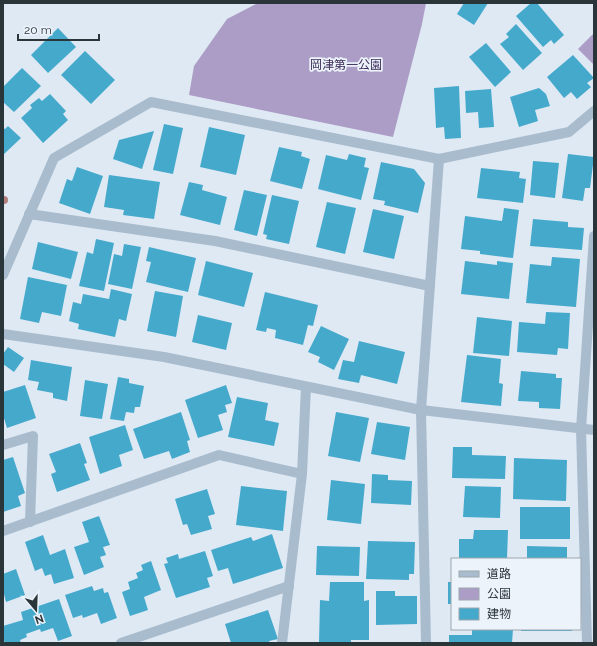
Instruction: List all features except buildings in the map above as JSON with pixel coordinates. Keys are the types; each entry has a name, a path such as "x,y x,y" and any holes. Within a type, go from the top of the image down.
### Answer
{"street":[{"path":"3,275 54,158 151,102 439,159 569,132 594,111"},
{"path":"426,643 420,410 439,159"},
{"path":"29,214 215,241 430,286"},
{"path":"587,643 581,429 594,236"},
{"path":"3,334 164,357 420,410 594,430"},
{"path":"282,643 302,474 306,387"},
{"path":"3,445 33,436 30,522"},
{"path":"3,531 219,455 302,474"},
{"path":"121,643 289,586"}],"green space":[{"name":"岡津第一公園","path":"258,3 426,3 393,137 189,95 194,66 227,19"},
{"path":"594,33 594,65 578,49"}]}
